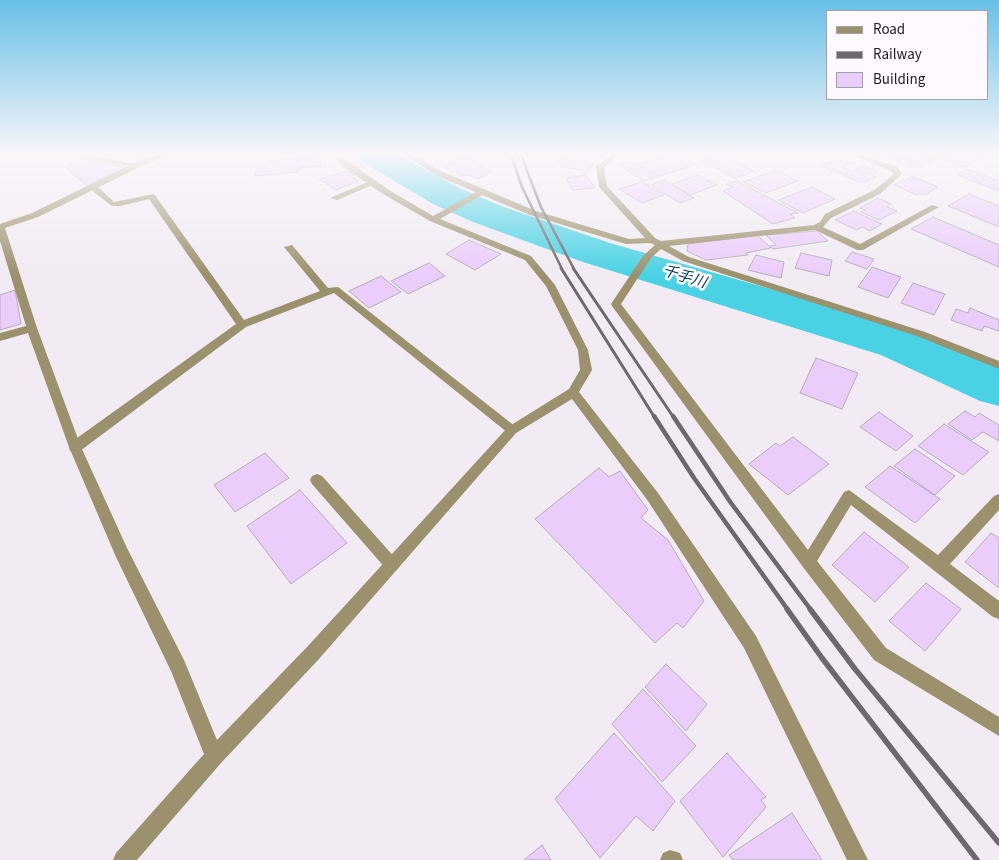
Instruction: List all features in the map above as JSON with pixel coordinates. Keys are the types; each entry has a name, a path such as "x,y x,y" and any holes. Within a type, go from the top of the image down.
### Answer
{"street":[{"path":"76,195 35,215 0,227 32,328 75,447 121,552 178,666 214,756"},
{"path":"102,195 112,204 120,204 152,196 242,325"},
{"path":"334,198 341,195"},
{"path":"123,860 214,756 313,652 512,430 573,392 586,370 583,350 550,284 528,258 433,219 393,195"},
{"path":"433,219 475,195"},
{"path":"488,195 533,213 629,242 656,242 816,227 823,224 828,216 871,195"},
{"path":"611,195 656,242 686,259 921,334 999,365"},
{"path":"816,227 860,248 935,207"},
{"path":"656,242 616,304 808,562 880,654 999,727"},
{"path":"289,247 326,292"},
{"path":"75,447 242,325 335,289 512,430"},
{"path":"0,338 32,328"},
{"path":"573,392 653,497 750,642 858,860"},
{"path":"317,480 392,565"},
{"path":"808,562 849,496 999,610"},
{"path":"939,565 999,500"}],"building":[{"path":"629,195 664,195 642,203"},
{"path":"667,195 689,195 694,198 680,203"},
{"path":"729,195 764,195 798,213 790,214 795,218 773,224"},
{"path":"791,195 828,195 835,199 803,213 778,200"},
{"path":"967,195 972,195 999,206 999,227 948,206"},
{"path":"878,198 891,204 887,207 897,211 879,220 861,212 866,210 860,208"},
{"path":"854,211 882,224 870,231 862,227 857,230 835,220"},
{"path":"933,217 999,245 999,267 911,229"},
{"path":"817,231 828,241 773,249 770,246 776,245 766,235"},
{"path":"757,235 771,248 746,253 748,255 706,260 687,251 688,244"},
{"path":"469,240 501,254 475,270 446,254"},
{"path":"852,252 874,259 867,269 845,261"},
{"path":"801,253 832,260 829,276 795,268"},
{"path":"756,255 784,262 781,278 748,270"},
{"path":"429,263 445,276 408,294 391,281"},
{"path":"872,267 901,277 888,298 858,287"},
{"path":"381,276 401,292 369,308 349,291"},
{"path":"913,283 945,294 934,315 901,303"},
{"path":"15,290 21,324 0,330 0,295"},
{"path":"970,308 999,320 999,331 984,326 982,331 951,320 956,309 968,313"},
{"path":"816,358 858,373 842,409 800,393"},
{"path":"965,411 975,417 979,413 999,425 999,441 983,432 972,440 948,424"},
{"path":"879,412 913,436 896,451 860,427"},
{"path":"944,424 989,452 963,475 918,446"},
{"path":"793,437 829,464 788,495 749,464 776,443 780,446"},
{"path":"915,449 955,476 935,495 894,466"},
{"path":"265,453 289,478 235,512 214,485"},
{"path":"890,466 940,499 915,523 865,487"},
{"path":"599,468 609,477 620,471 648,510 641,518 668,540 704,601 683,628 677,623 655,643 535,519"},
{"path":"300,490 347,543 291,584 247,526"},
{"path":"864,532 909,567 875,602 832,565"},
{"path":"991,533 999,538 999,588 965,562"},
{"path":"926,583 961,609 925,651 889,621"},
{"path":"666,664 707,704 686,731 645,687"},
{"path":"643,689 696,746 662,782 612,724"},
{"path":"614,733 675,801 653,831 636,816 600,858 555,799"},
{"path":"727,753 766,797 761,800 766,807 723,857 680,801"},
{"path":"792,813 822,860 733,860 729,855"},
{"path":"542,845 551,860 524,860"}],"waterway":[{"name":"千手川","path":"444,195 487,214 595,252 899,343 999,387"}],"railway":[{"path":"526,195 562,269"},
{"path":"536,195 574,269"},
{"path":"561,268 655,418"},
{"path":"573,268 674,418"},
{"path":"654,416 694,478 788,610"},
{"path":"673,416 731,503 811,610"},
{"path":"787,609 822,658 977,860"},
{"path":"810,609 855,669 999,843"}]}
